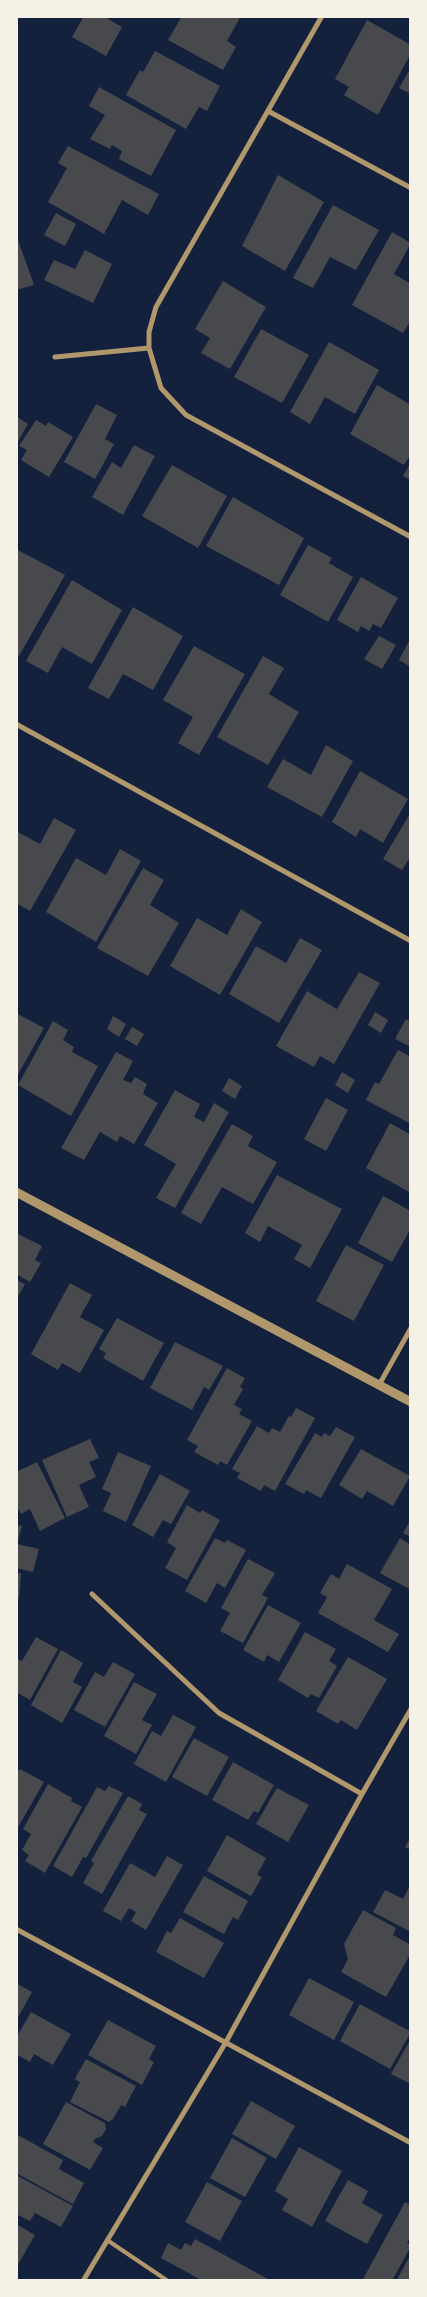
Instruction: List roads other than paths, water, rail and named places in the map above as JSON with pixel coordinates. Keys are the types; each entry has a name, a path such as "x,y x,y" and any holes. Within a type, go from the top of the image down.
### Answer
{"street":[{"path":"322,16 156,307 149,332 149,348 161,388 186,415 411,537"},
{"path":"268,111 411,188"},
{"path":"55,357 149,348"},
{"path":"16,724 411,941"},
{"path":"16,1192 411,1402"},
{"path":"379,1385 411,1328"},
{"path":"92,1594 219,1714 362,1794"},
{"path":"83,2281 226,2042 362,1794 411,1709"},
{"path":"16,1929 411,2144"}],"lane":[{"path":"107,2240 168,2281"}]}
